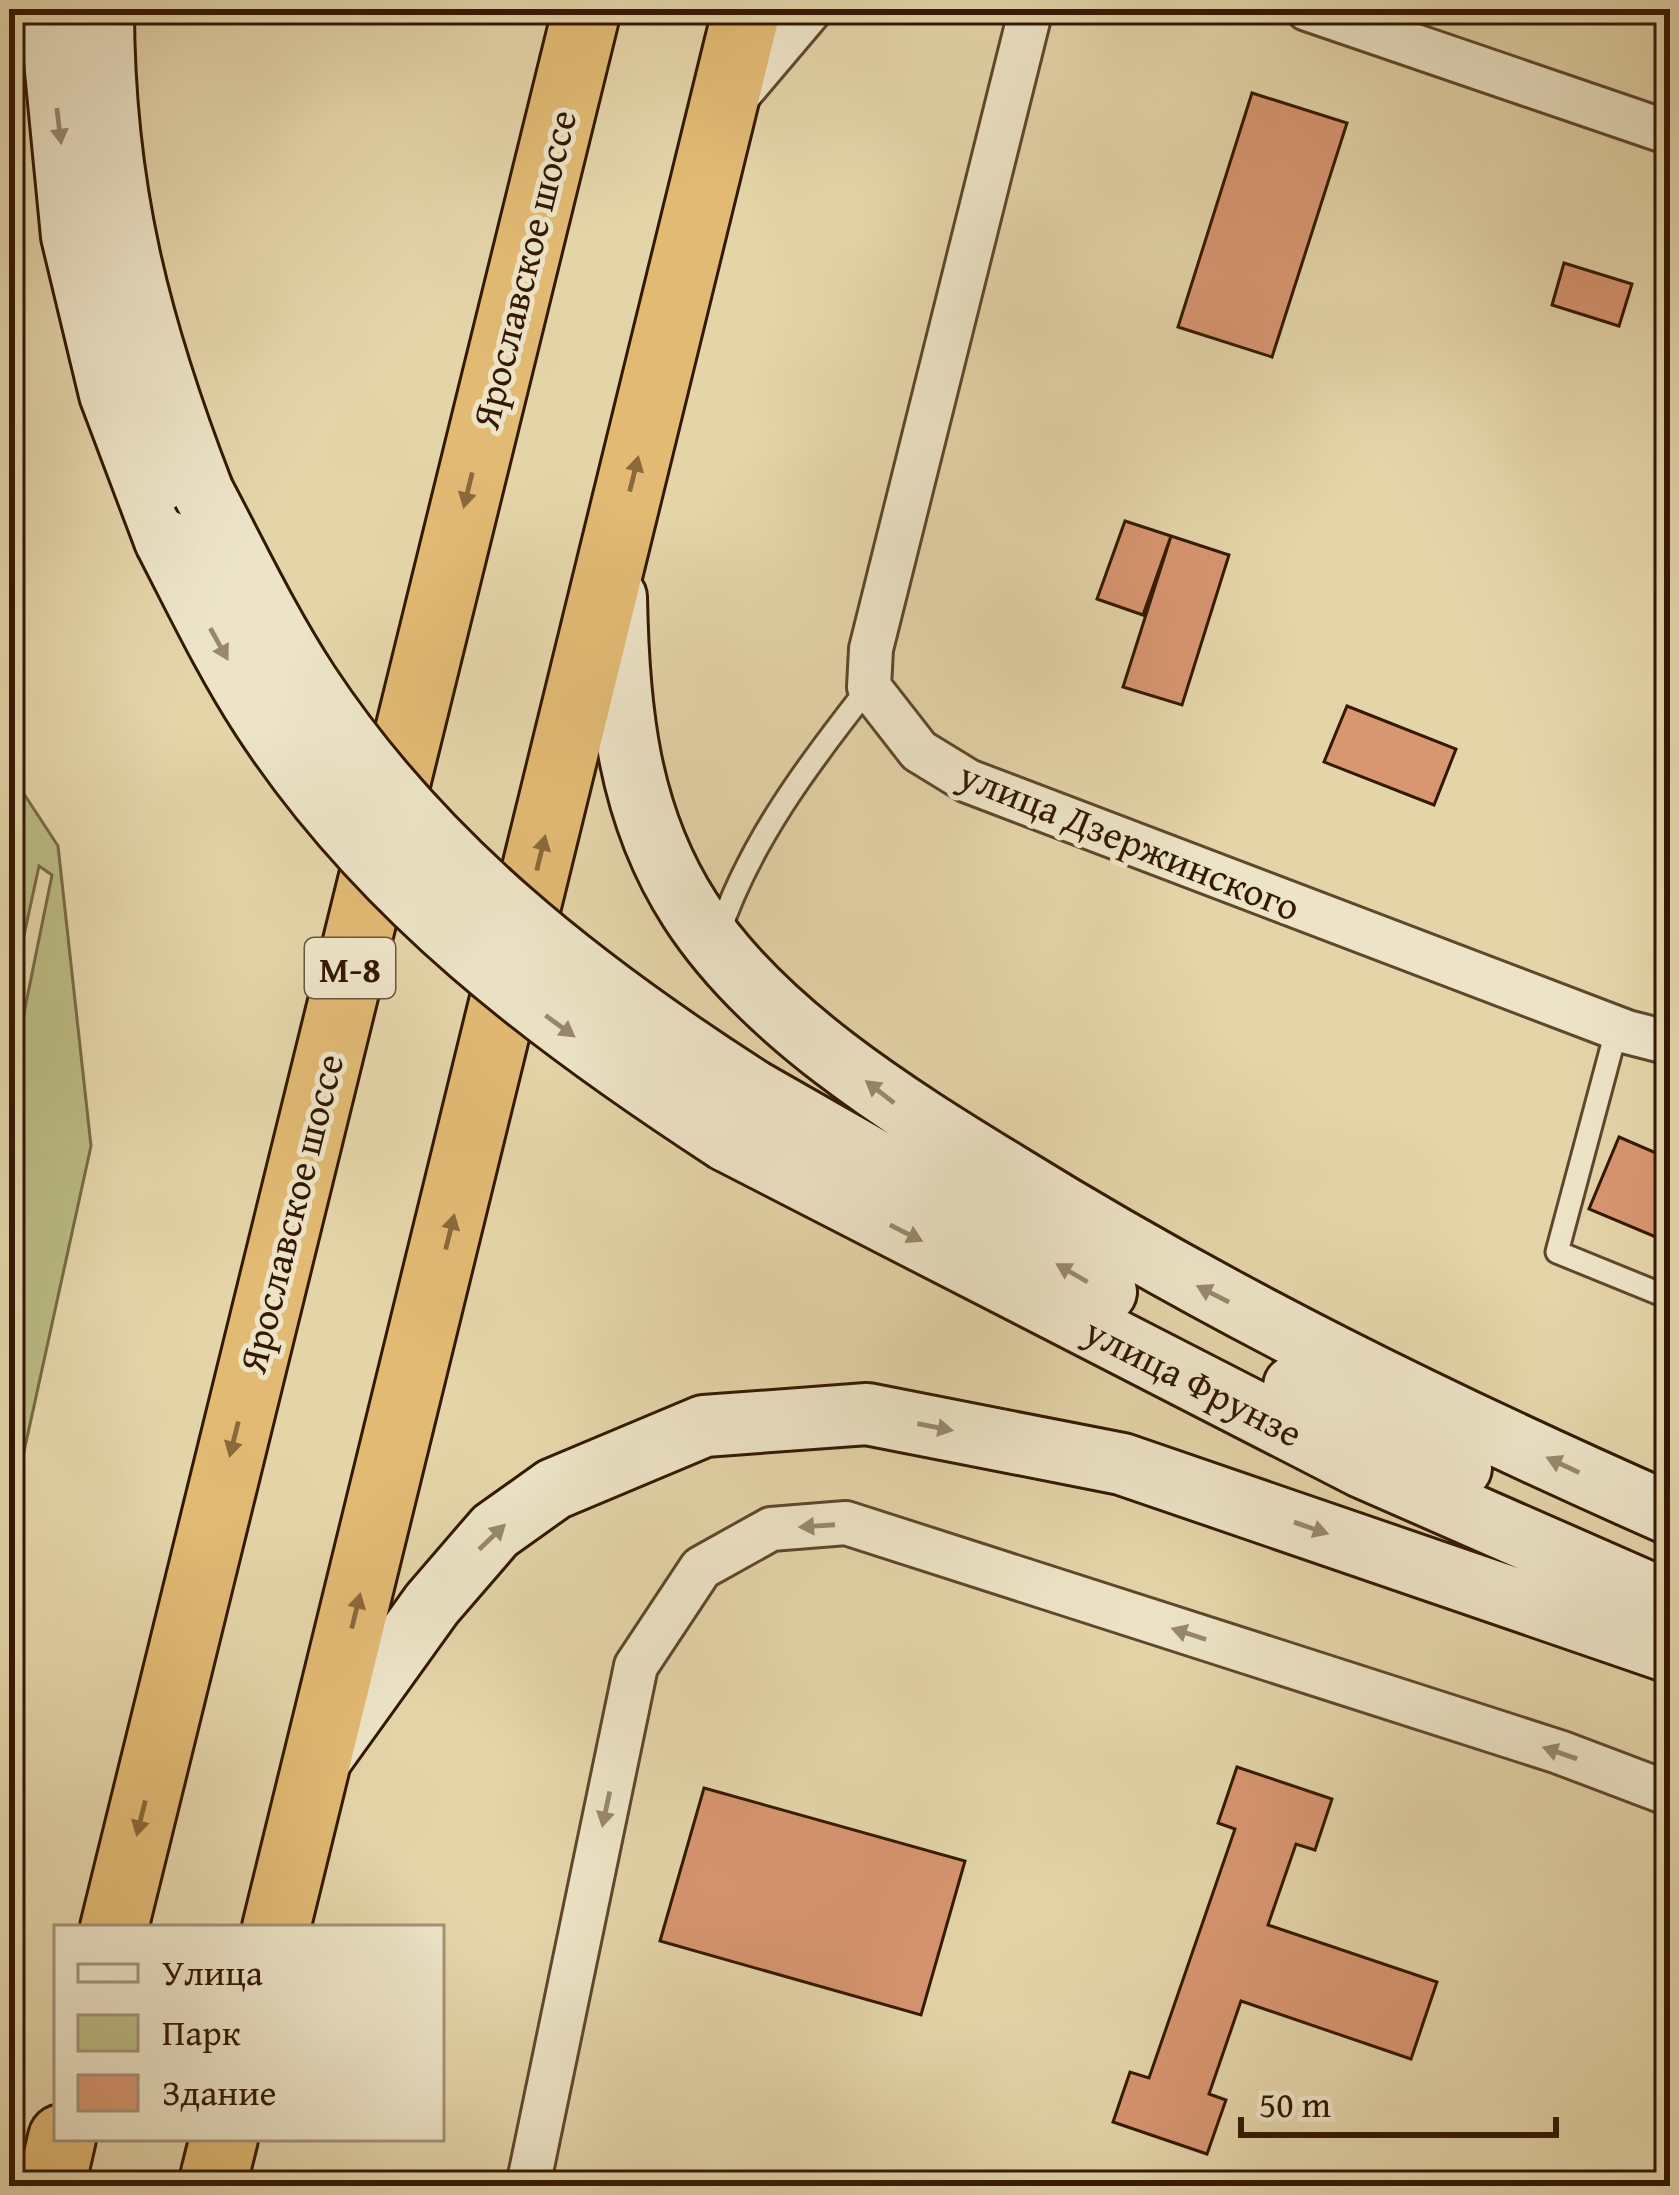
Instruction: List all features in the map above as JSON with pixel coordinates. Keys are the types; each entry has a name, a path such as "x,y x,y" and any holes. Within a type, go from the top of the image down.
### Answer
{"highway":[{"name":"Ярославское шоссе","path":"115,1925 587,9"},
{"path":"278,1925 747,9"},
{"path":"50,2186 61,2141"},
{"path":"212,2186 223,2141"}],"main road":[{"path":"50,9 72,236 110,394 165,541 263,719 374,861 454,941 534,1006 741,1116"},
{"path":"103,9 103,86 119,226 158,374 203,492 308,682 414,818 490,898 741,1116"},
{"path":"614,554 618,711 644,813 690,910 771,1001 886,1099 1157,1266 1443,1410 1670,1514"},
{"name":"улица Фрунзе","path":"741,1116 1509,1491 1670,1558"},
{"name":"улица Фрунзе","path":"741,1116 1362,1467 1670,1602"},
{"path":"318,1762 432,1604 495,1531 554,1489 704,1426 867,1414 1122,1464 1670,1652"}],"street":[{"path":"721,116 811,9"},
{"path":"868,687 872,649 1031,9"},
{"path":"1307,9 1670,133"},
{"name":"улица Дзержинского","path":"868,687 919,751 968,781 1617,1028 1670,1043"},
{"path":"528,2186 636,1666 701,1568 771,1529 846,1523 1559,1752 1670,1794"}],"lane":[{"path":"716,943 734,888 804,770 868,687"},
{"path":"1617,1028 1557,1252 1670,1298"}],"green space":[{"path":"9,771 58,846 91,1146 9,1520 9,1087 52,875 39,866 9,1005"}],"building":[{"path":"1252,93 1347,123 1272,357 1178,327"},
{"path":"1564,263 1632,284 1619,326 1552,305"},
{"path":"1125,521 1171,536 1143,615 1097,599"},
{"path":"1171,536 1229,555 1182,705 1123,687"},
{"path":"1347,706 1456,749 1434,805 1324,762"},
{"path":"1670,873 1670,945 1656,942"},
{"path":"1619,1137 1670,1159 1670,1243 1589,1209"},
{"path":"1237,1767 1332,1799 1315,1850 1296,1844 1268,1925 1437,1982 1411,2059 1241,2001 1209,2094 1226,2100 1207,2154 1113,2122 1130,2072 1149,2078 1235,1829 1218,1823"},
{"path":"704,1788 965,1861 921,2015 660,1941"}]}
